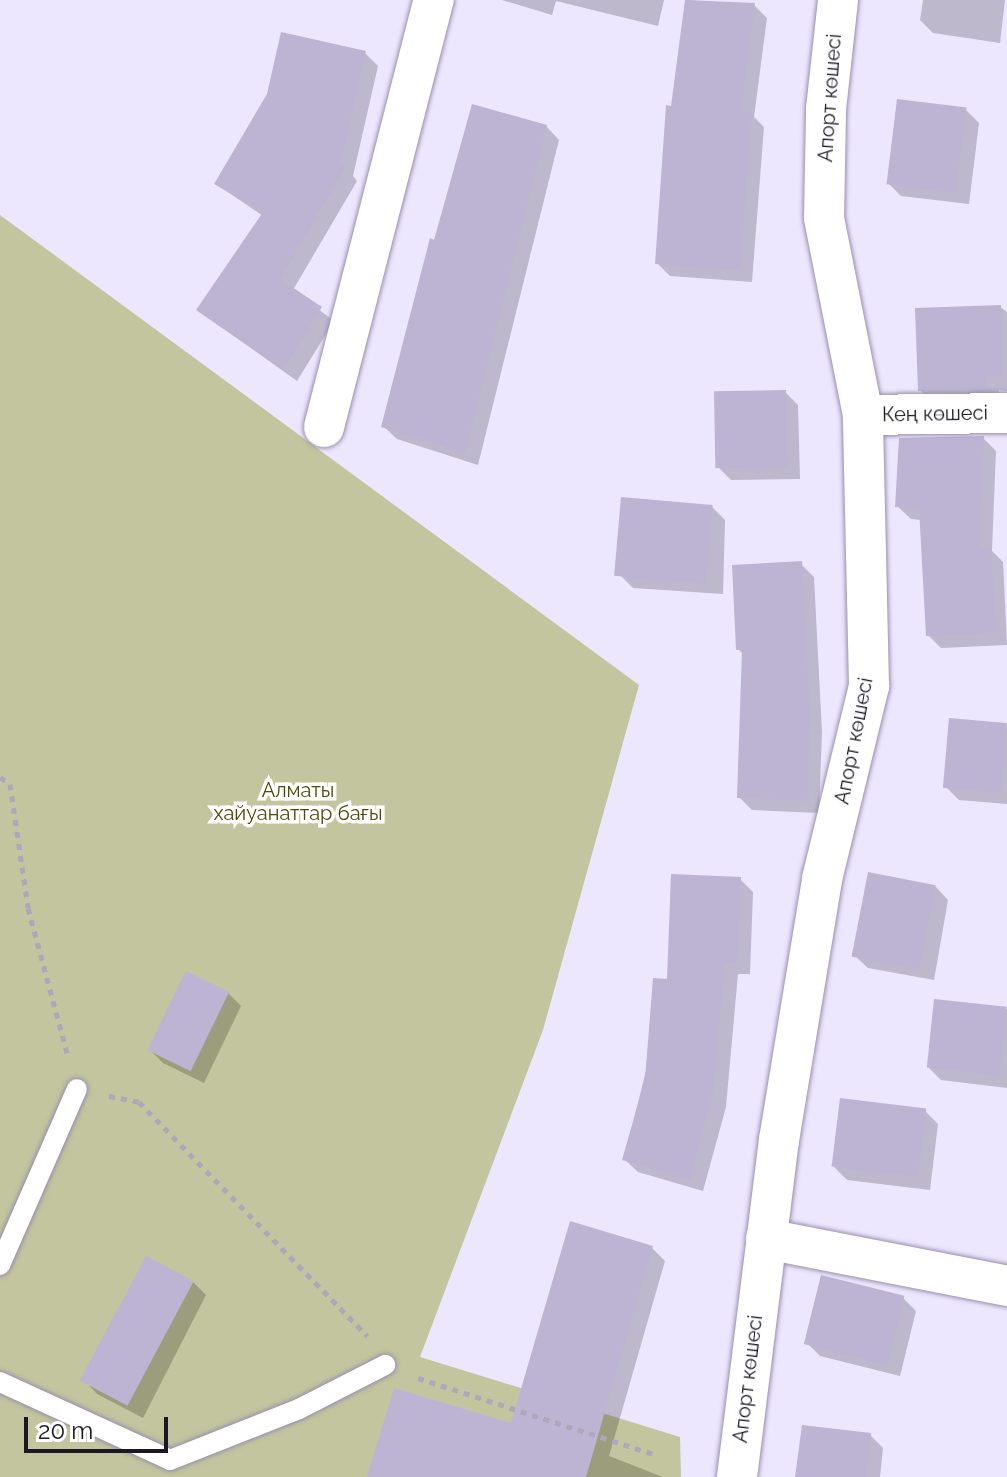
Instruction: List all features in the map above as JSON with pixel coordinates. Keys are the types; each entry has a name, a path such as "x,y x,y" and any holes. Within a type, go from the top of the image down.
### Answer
{"street":[{"path":"324,427 434,0"},
{"name":"Апорт көшесі","path":"737,1477 766,1239 822,879 869,686 863,415 824,218 826,109 838,0"},
{"name":"Кең көшесі","path":"863,415 1007,413"},
{"path":"766,1239 1007,1286"}],"lane":[{"path":"0,1265 77,1089"},
{"path":"0,1382 170,1460 299,1409 385,1365"}],"path":[{"path":"0,777 10,784 28,908 77,1089 139,1102 365,1332 385,1365 653,1454"}],"green space":[{"name":"Алматы хайуанаттар бағы","path":"0,215 639,685 543,1030 420,1357 680,1437 681,1477 0,1477"}],"building":[{"path":"685,0 755,3 741,111 752,112 740,270 655,264 666,105 671,106"},
{"path":"281,32 366,51 341,163 346,166 280,279 322,307 283,370 196,310 263,212 214,184 267,94"},
{"path":"897,99 966,108 956,193 887,184"},
{"path":"472,104 547,125 465,453 381,427 430,238 434,240"},
{"path":"1001,305 1003,375 987,376 986,390 918,391 915,308"},
{"path":"786,390 787,467 715,468 714,391"},
{"path":"984,436 979,547 991,547 996,632 926,636 919,508 895,507 899,438"},
{"path":"621,497 713,505 706,584 614,576"},
{"path":"802,561 810,717 807,801 737,798 742,650 736,650 732,565"},
{"path":"949,718 1007,723 1001,793 943,788"},
{"path":"868,872 936,885 919,970 852,956"},
{"path":"671,874 741,877 737,962 725,962 713,1093 690,1179 622,1160 645,1079 653,978 667,979"},
{"path":"186,971 229,992 191,1071 147,1050"},
{"path":"934,999 1007,1007 999,1075 927,1068"},
{"path":"840,1098 926,1109 918,1177 832,1166"},
{"path":"570,1221 653,1246 586,1477 367,1477 394,1388 511,1423"},
{"path":"146,1256 194,1281 127,1406 80,1380"},
{"path":"821,1275 904,1296 887,1365 804,1344"},
{"path":"802,1425 871,1433 866,1477 795,1477"}]}
